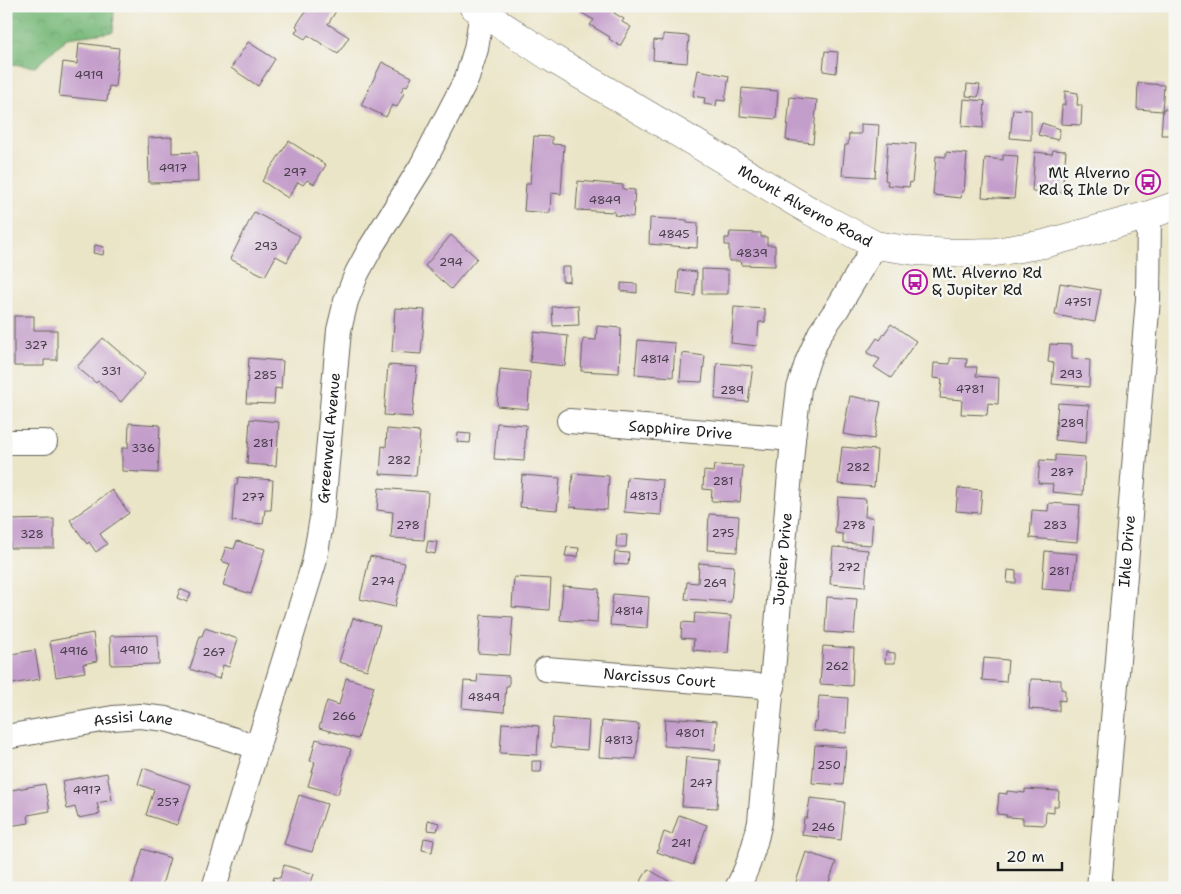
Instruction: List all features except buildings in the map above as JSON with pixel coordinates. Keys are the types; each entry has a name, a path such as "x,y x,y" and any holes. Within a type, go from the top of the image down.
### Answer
{"street":[{"name":"Mount Alverno Road","path":"479,8 550,56 812,212 875,245 923,252 995,252 1044,244 1175,206"},
{"name":"Greenwell Avenue","path":"214,888 314,563 322,518 339,330 346,301 357,273 371,246 421,167 467,78 476,49 479,8"},
{"name":"Ihle Drive","path":"1098,888 1148,299 1149,215"},
{"name":"Jupiter Drive","path":"737,888 754,850 760,822 799,388 808,360 820,333 875,245"},
{"name":"Sapphire Drive","path":"569,421 793,439"},
{"path":"6,442 46,442"},
{"name":"Narcissus Court","path":"546,669 773,687"},
{"name":"Assisi Lane","path":"6,737 113,718 140,716 166,719 258,747"}],"green space":[{"path":"6,6 111,6 114,9 113,32 67,38 35,67 12,64 6,60"}],"place":[{"name":"Mt Alverno Rd & Ihle Dr","path":"1148,182"},
{"name":"Mt. Alverno Rd & Jupiter Rd","path":"915,282"}]}
